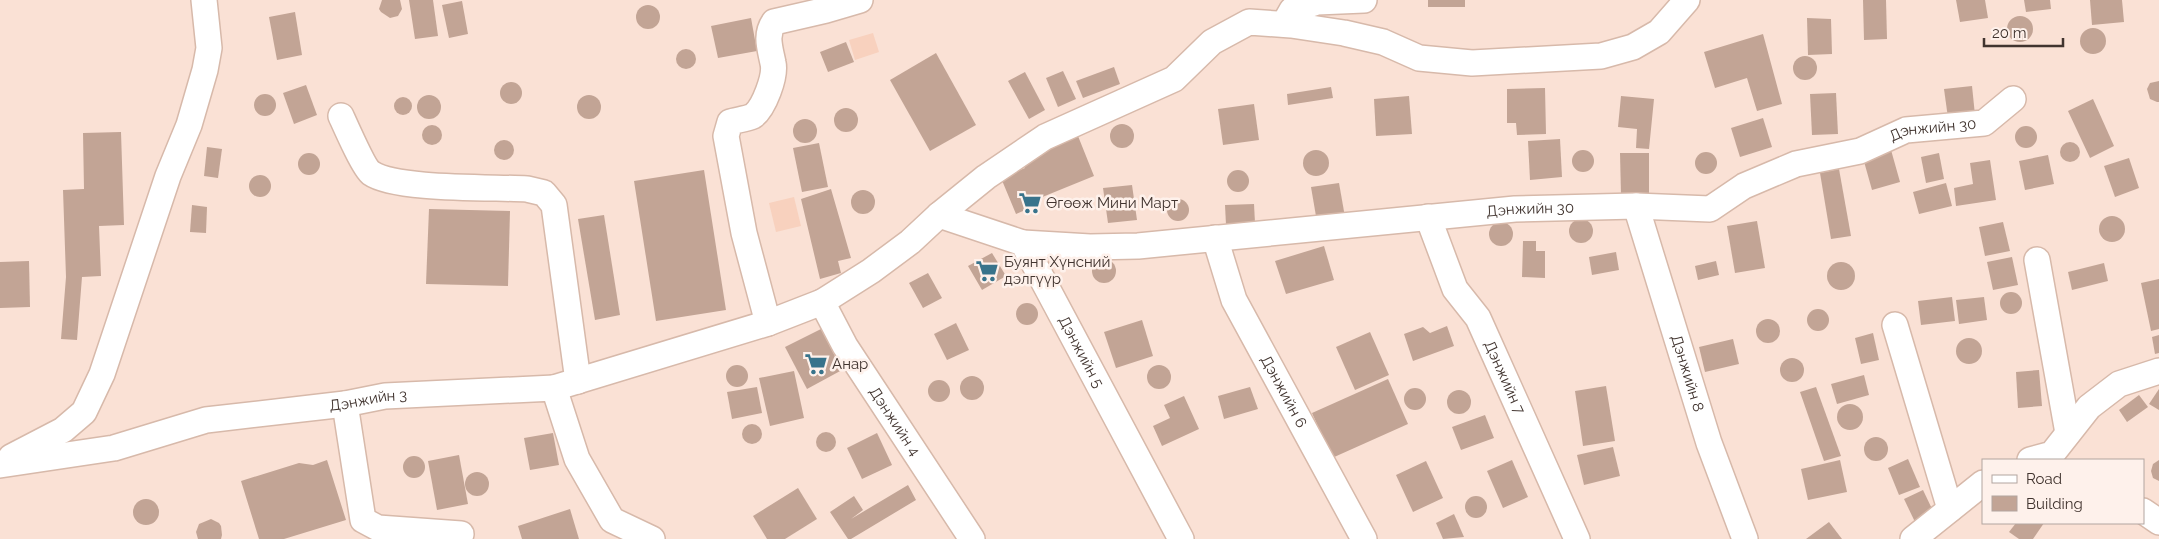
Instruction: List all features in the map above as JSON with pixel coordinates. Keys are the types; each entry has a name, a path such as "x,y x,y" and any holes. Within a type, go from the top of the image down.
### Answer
{"street":[{"path":"0,464 63,430 84,412 102,374 168,176 189,125 205,70 209,48 204,0"},
{"path":"768,324 744,233 726,136 730,122 753,116 764,101 774,76 774,64 770,51 768,31 774,22 860,0"},
{"path":"1284,24 1292,10 1317,2 1364,0"},
{"name":"Дэнжийн 3","path":"0,464 114,448 206,420 345,404 385,396 554,388 768,324 822,302 871,271 910,242 939,215 986,177 1045,137 1174,79 1212,42 1249,22 1284,24 1344,33 1383,42 1419,58 1472,63 1591,56 1633,48 1659,32 1687,0"},
{"name":"Дэнжийн 30","path":"1023,243 1090,247 1138,246 1515,209 1636,206 1710,209 1744,186 1796,164 1860,152 1906,130 1984,123 2013,99"},
{"path":"340,116 370,172 386,180 408,184 527,189 544,193 554,205 578,381"},
{"name":"Дэнжийн 8","path":"1636,206 1709,443 1746,539"},
{"path":"939,215 1023,243"},
{"name":"Дэнжийн 7","path":"1428,218 1455,289 1478,318 1577,539"},
{"name":"Дэнжийн 6","path":"1215,238 1234,300 1364,539"},
{"name":"Дэнжийн 5","path":"1023,243 1181,539"},
{"path":"2037,260 2068,433"},
{"name":"Дэнжийн 4","path":"822,302 845,346 972,539"},
{"path":"1896,325 1950,509"},
{"path":"2048,458 2089,407 2119,384 2159,371"},
{"path":"554,388 577,459 612,520 642,537"},
{"path":"345,404 363,520 378,528 461,534"},
{"path":"1913,539 1982,483"},
{"path":"2144,512 2159,522"}],"shaded area":[{"path":"873,33 879,52 855,60 849,40"},
{"path":"794,197 801,226 776,232 769,203"}],"building":[{"path":"382,0 400,0 402,9 398,16 390,18 379,9"},
{"path":"409,0 433,0 438,36 415,39"},
{"path":"1428,0 1465,0 1465,7 1428,7"},
{"path":"1863,0 1886,0 1887,39 1864,40"},
{"path":"1956,0 1985,0 1988,18 1960,22"},
{"path":"2024,0 2050,0 2051,9 2026,12"},
{"path":"2090,0 2122,0 2124,22 2092,25"},
{"path":"462,1 468,34 449,38 442,5"},
{"path":"648,5 653,6 659,12 659,22 653,28 648,29 643,28 637,22 636,17 637,12 643,6"},
{"path":"295,12 302,55 277,60 269,17"},
{"path":"2020,16 2029,20 2033,29 2029,38 2020,42 2011,38 2007,29 2011,20"},
{"path":"751,18 757,51 718,58 711,26"},
{"path":"1807,18 1831,19 1832,54 1808,55"},
{"path":"2093,28 2102,32 2106,41 2102,50 2093,54 2084,50 2080,41 2084,32"},
{"path":"1763,34 1782,104 1757,111 1747,78 1715,88 1704,52"},
{"path":"846,42 854,62 828,72 820,52"},
{"path":"686,49 693,52 696,59 693,66 686,69 679,66 676,59 679,52"},
{"path":"936,53 976,125 930,151 890,80"},
{"path":"1805,56 1810,57 1816,63 1816,73 1810,79 1805,80 1800,79 1794,73 1793,68 1794,63 1800,57"},
{"path":"1114,67 1120,84 1083,98 1076,81"},
{"path":"1063,71 1076,99 1058,107 1046,78"},
{"path":"1025,72 1045,110 1029,119 1008,81"},
{"path":"2159,81 2159,102 2157,102 2150,99 2147,89 2150,83"},
{"path":"507,82 515,82 522,89 522,97 515,104 507,104 500,97 500,89"},
{"path":"306,85 317,115 294,124 283,93"},
{"path":"1972,86 1975,115 1948,118 1944,89"},
{"path":"1331,87 1333,98 1288,105 1287,94"},
{"path":"1545,88 1546,134 1517,135 1516,123 1507,123 1507,89"},
{"path":"1836,93 1838,134 1812,135 1810,94"},
{"path":"265,94 273,97 276,105 273,113 265,116 257,113 254,105 257,97"},
{"path":"429,95 438,98 441,107 438,116 429,119 420,116 417,107 420,98"},
{"path":"589,95 594,96 600,102 600,112 594,118 589,119 584,118 578,112 577,107 578,102 584,96"},
{"path":"1409,96 1412,134 1376,136 1374,99"},
{"path":"1621,96 1654,99 1649,149 1636,148 1637,129 1618,127"},
{"path":"399,97 407,97 412,102 410,113 399,115 394,110 394,102"},
{"path":"2093,99 2114,146 2090,158 2068,111"},
{"path":"1254,104 1259,140 1223,145 1218,109"},
{"path":"846,108 854,112 858,120 854,128 846,132 838,128 834,120 838,112"},
{"path":"1763,118 1772,147 1740,157 1731,128"},
{"path":"805,119 814,122 817,131 814,140 805,143 796,140 793,131 796,122"},
{"path":"1122,124 1127,125 1133,131 1133,141 1127,147 1122,148 1117,147 1111,141 1110,136 1111,131 1117,125"},
{"path":"428,125 436,125 442,131 442,139 436,145 428,145 422,139 422,131"},
{"path":"2026,126 2034,129 2037,137 2034,145 2026,148 2018,145 2015,137 2018,129"},
{"path":"121,132 124,225 99,226 101,276 82,277 77,340 61,339 66,277 63,190 84,189 83,133"},
{"path":"1078,136 1094,176 1035,200 1037,205 1016,214 1001,178 1025,168 1021,160"},
{"path":"1560,139 1562,177 1530,180 1528,141"},
{"path":"504,140 511,143 514,150 511,157 504,160 497,157 494,150 497,143"},
{"path":"2070,142 2077,145 2080,152 2077,159 2070,162 2063,159 2060,152 2063,145"},
{"path":"819,143 828,187 802,192 793,148"},
{"path":"207,147 222,149 218,178 204,176"},
{"path":"1316,150 1325,154 1329,163 1325,172 1316,176 1307,172 1303,163 1307,154"},
{"path":"1583,150 1591,153 1594,161 1591,169 1583,172 1575,169 1572,161 1575,153"},
{"path":"1891,150 1900,182 1872,190 1863,158"},
{"path":"1706,152 1716,159 1717,163 1710,173 1706,174 1696,167 1695,163 1702,153"},
{"path":"309,153 317,156 320,164 317,172 309,175 301,172 298,164 301,156"},
{"path":"1620,153 1649,153 1649,194 1621,195"},
{"path":"1939,153 1944,179 1926,183 1921,157"},
{"path":"2048,155 2054,184 2025,190 2019,161"},
{"path":"2129,158 2139,188 2115,197 2104,166"},
{"path":"1990,160 1996,200 1956,206 1954,188 1973,184 1970,163"},
{"path":"1839,169 1851,236 1831,239 1820,173"},
{"path":"704,170 726,310 656,321 634,181"},
{"path":"1234,170 1242,170 1249,177 1249,185 1242,192 1234,192 1227,185 1227,177"},
{"path":"260,175 268,178 271,186 268,194 260,197 252,194 249,186 252,178"},
{"path":"1339,183 1345,217 1317,222 1311,187"},
{"path":"1946,183 1952,206 1919,214 1913,192"},
{"path":"1132,185 1137,220 1108,223 1103,188"},
{"path":"831,189 851,258 838,261 841,273 820,279 801,199"},
{"path":"863,190 871,194 875,202 871,210 863,214 855,210 851,202 855,194"},
{"path":"1178,199 1186,202 1189,210 1186,218 1178,221 1170,218 1167,210 1170,202"},
{"path":"1254,204 1255,223 1226,225 1225,205"},
{"path":"192,205 207,207 206,233 190,232"},
{"path":"429,209 510,211 508,286 426,284"},
{"path":"604,215 620,315 595,320 578,219"},
{"path":"2112,216 2121,220 2125,229 2121,238 2112,242 2103,238 2099,229 2103,220"},
{"path":"1581,219 1586,220 1592,226 1592,236 1586,242 1581,243 1576,242 1570,236 1569,231 1570,226 1576,220"},
{"path":"1757,221 1765,268 1735,273 1727,226"},
{"path":"1501,222 1506,223 1512,229 1512,239 1506,245 1501,246 1496,245 1490,239 1489,234 1490,229 1496,223"},
{"path":"2003,222 2010,251 1985,256 1979,227"},
{"path":"1523,241 1536,241 1536,251 1545,251 1545,278 1522,277"},
{"path":"1324,246 1334,280 1286,294 1275,261"},
{"path":"1616,252 1619,270 1592,275 1589,257"},
{"name":"Буянт Хүнсний дэлгүүр","path":"992,253 1006,276 982,290 968,266"},
{"path":"2012,257 2018,285 1993,290 1987,262"},
{"path":"1104,259 1109,260 1115,266 1115,276 1109,282 1104,283 1099,282 1093,276 1092,271 1093,266 1099,260"},
{"path":"29,261 30,307 0,308 0,262"},
{"path":"1716,261 1719,275 1698,280 1695,266"},
{"path":"1841,262 1851,266 1855,276 1851,286 1841,290 1831,286 1827,276 1831,266"},
{"path":"2104,263 2108,281 2072,290 2068,272"},
{"path":"928,273 942,298 923,308 909,283"},
{"path":"2159,279 2159,329 2151,331 2141,283"},
{"path":"2011,292 2019,295 2022,303 2019,311 2011,314 2003,311 2000,303 2003,295"},
{"path":"1952,297 1955,321 1921,325 1918,301"},
{"path":"1984,297 1987,320 1959,324 1956,300"},
{"path":"1027,303 1035,306 1038,314 1035,322 1027,325 1019,322 1016,314 1019,306"},
{"path":"1818,309 1826,312 1829,320 1826,328 1818,331 1810,328 1807,320 1810,312"},
{"path":"1768,319 1773,320 1779,326 1779,336 1773,342 1768,343 1763,342 1757,336 1756,331 1757,326 1763,320"},
{"path":"1142,320 1153,356 1116,368 1104,332"},
{"path":"956,323 969,350 947,360 934,334"},
{"path":"1447,326 1454,346 1413,361 1404,334 1423,327 1430,333"},
{"path":"821,329 842,370 807,389 785,347"},
{"path":"1370,332 1389,375 1355,390 1336,347"},
{"path":"1873,333 1879,360 1861,364 1855,338"},
{"path":"2159,335 2159,353 2155,354 2152,337"},
{"path":"1969,338 1978,342 1982,351 1978,360 1969,364 1960,360 1956,351 1960,342"},
{"path":"1733,339 1739,364 1705,372 1699,347"},
{"path":"1792,358 1797,359 1803,365 1803,375 1797,381 1792,382 1787,381 1781,375 1780,370 1781,365 1787,359"},
{"path":"737,365 745,368 748,376 745,384 737,387 729,384 726,376 729,368"},
{"path":"1159,365 1164,366 1170,372 1170,382 1164,388 1159,389 1154,388 1148,382 1147,377 1148,372 1154,366"},
{"path":"2039,370 2042,406 2018,408 2016,372"},
{"path":"794,371 804,418 770,426 759,378"},
{"path":"1864,375 1869,395 1837,404 1831,384"},
{"path":"972,376 977,377 983,383 983,393 977,399 972,400 967,399 961,393 960,388 961,383 967,377"},
{"path":"1388,379 1408,424 1332,458 1312,413"},
{"path":"939,380 947,383 950,391 947,399 939,402 931,399 928,391 931,383"},
{"path":"1606,386 1615,441 1583,446 1575,391"},
{"path":"757,387 762,413 732,419 727,392"},
{"path":"1250,387 1258,409 1224,419 1218,396"},
{"path":"1816,387 1841,456 1824,461 1800,392"},
{"path":"1415,388 1423,391 1426,399 1423,407 1415,410 1407,407 1404,399 1407,391"},
{"path":"2159,389 2159,410 2149,404"},
{"path":"1459,390 1464,391 1470,397 1470,407 1464,413 1459,414 1454,413 1448,407 1447,402 1448,397 1454,391"},
{"path":"2139,395 2148,407 2127,422 2119,410"},
{"path":"1184,396 1199,429 1162,446 1153,426 1170,418 1164,405"},
{"path":"1850,404 1859,408 1863,417 1859,426 1850,430 1841,426 1837,417 1841,408"},
{"path":"1485,415 1494,438 1461,450 1452,427"},
{"path":"752,424 759,427 762,434 759,441 752,444 745,441 742,434 745,427"},
{"path":"826,432 833,435 836,442 833,449 826,452 819,449 816,442 819,435"},
{"path":"553,433 559,465 530,470 524,438"},
{"path":"877,433 892,465 862,479 847,448"},
{"path":"1876,437 1881,438 1887,444 1887,454 1881,460 1876,461 1871,460 1865,454 1864,449 1865,444 1871,438"},
{"path":"1613,447 1620,476 1584,485 1577,455"},
{"path":"459,455 468,504 437,510 428,461"},
{"path":"410,456 418,456 425,463 425,471 418,478 410,478 403,471 403,463"},
{"path":"1908,459 1920,487 1899,495 1888,468"},
{"path":"327,460 346,520 284,539 259,539 241,481 299,463 313,465"},
{"path":"1512,460 1528,497 1503,508 1487,471"},
{"path":"1840,460 1847,492 1808,500 1801,469"},
{"path":"2159,460 2159,481 2153,478 2151,471 2153,464"},
{"path":"1426,461 1443,498 1413,512 1396,475"},
{"path":"477,472 485,476 489,484 485,492 477,496 469,492 465,484 469,476"},
{"path":"908,485 916,500 851,539 848,539 830,512 854,496 863,510 851,519"},
{"path":"798,488 817,519 785,539 767,539 753,516"},
{"path":"1923,490 1934,513 1915,522 1904,499"},
{"path":"1476,496 1484,499 1487,507 1484,515 1476,518 1468,515 1465,507 1468,499"},
{"path":"146,499 155,503 159,512 155,521 146,525 137,521 133,512 137,503"},
{"path":"570,509 579,539 522,539 518,526"},
{"path":"1454,514 1464,537 1443,539 1436,523"},
{"path":"211,519 221,526 221,539 198,539 196,532 199,524"},
{"path":"1829,522 1842,539 1806,539"},
{"path":"2015,524 2043,524 2033,539 2019,539 2009,532"}],"place":[{"name":"Өгөөж Мини Март","path":"1030,203"},
{"name":"Буянт Хүнсний дэлгүүр","path":"987,271"},
{"name":"Анар","path":"816,364"}]}
